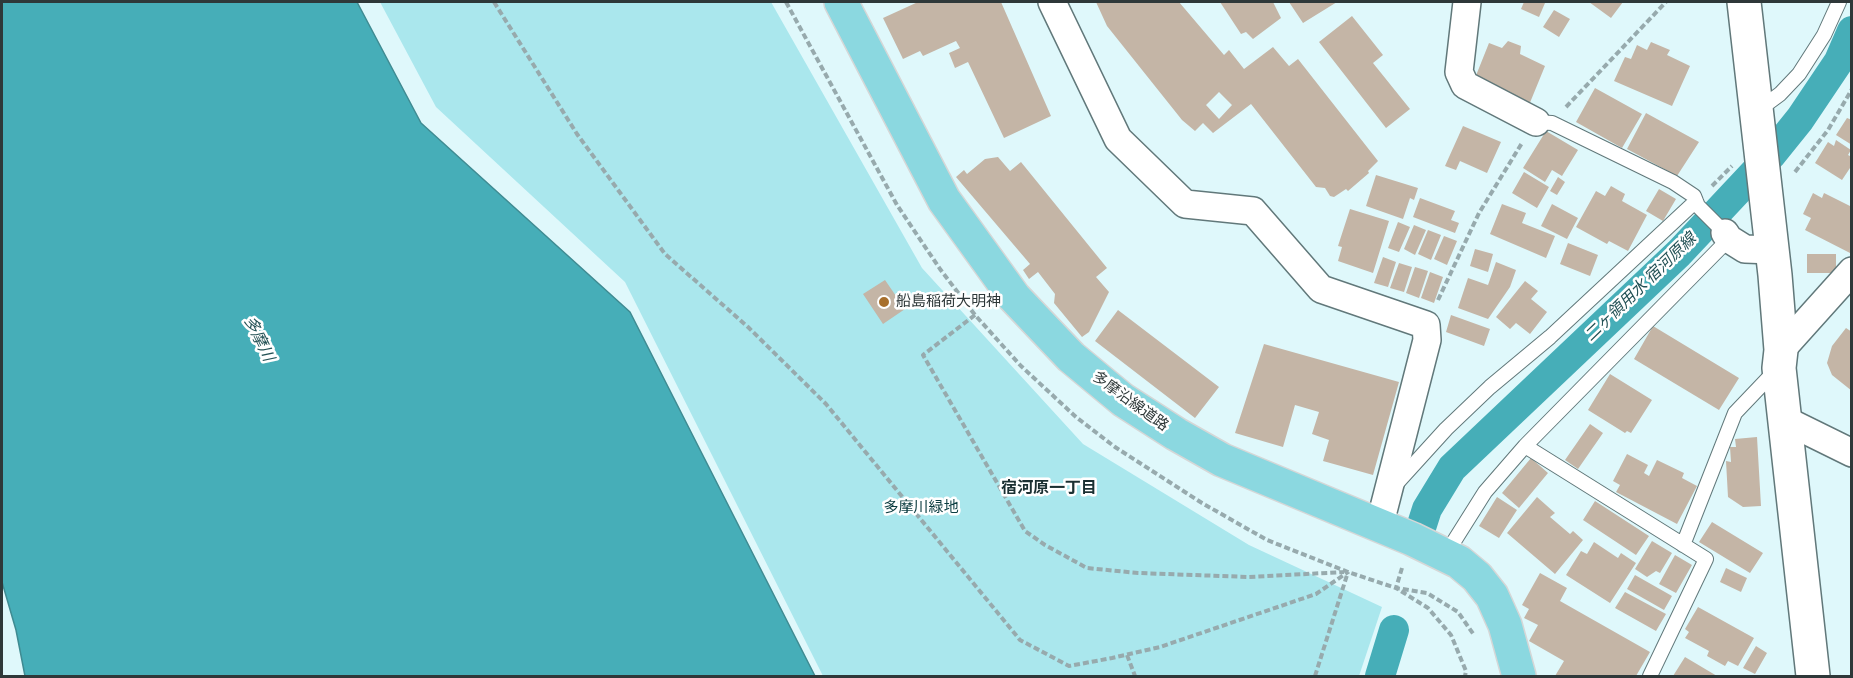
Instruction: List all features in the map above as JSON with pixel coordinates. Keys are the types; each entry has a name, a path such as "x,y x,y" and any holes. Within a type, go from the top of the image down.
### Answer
{"main road":[{"name":"多摩沿線道路","path":"841,2 944,200 1014,297 1071,357 1123,400 1212,455 1259,477 1446,554 1478,577 1492,596 1505,625 1519,676"}],"street":[{"path":"1052,2 1118,139 1185,204 1253,211 1321,289 1426,325 1427,340 1379,527"},
{"path":"1467,2 1459,72 1465,85 1544,122"},
{"path":"1744,2 1758,126 1778,181 1772,250 1785,420 1813,676"},
{"path":"1727,236 1744,249 1772,250"},
{"path":"1780,359 1851,271"},
{"path":"1785,420 1851,453"}],"lane":[{"path":"1758,126 1780,94 1799,74 1824,35 1839,2"},
{"path":"1446,554 1485,492 1525,446 1727,236 1697,203 1694,196 1673,182 1544,122"},
{"path":"1388,492 1446,429 1490,387 1575,314 1697,203"},
{"path":"1683,545 1735,413 1780,359"},
{"path":"1525,446 1706,559 1650,676"}],"path":[{"path":"494,2 577,134 665,254 748,327 826,404 1020,640 1069,666 1126,655 1160,647 1316,594 1348,572"},
{"path":"1426,325 1479,213 1496,183 1544,122 1666,2"},
{"path":"1778,181 1828,130 1851,89"},
{"path":"1697,203 1733,165"},
{"path":"975,315 923,355 1025,531 1045,545 1087,568 1138,573 1249,577 1348,572"},
{"path":"1315,676 1348,572"},
{"path":"1396,588 1428,608 1451,635 1466,671 1465,676"},
{"path":"1126,655 1135,676"}],"green space":[{"name":"多摩川緑地","path":"380,2 771,2 922,268 1083,444 1249,545 1382,607 1359,676 823,676 625,282 436,107"}],"water":[{"name":"多摩川","path":"2,2 357,2 421,123 630,312 815,676 25,676 16,630 2,582"}],"building":[{"path":"918,2 1001,2 1051,116 1004,138 968,62 955,68 949,53 960,48 956,41 923,56 920,51 903,59 883,18"},
{"path":"1096,2 1179,2 1224,55 1229,50 1244,69 1273,47 1289,66 1298,59 1378,161 1368,171 1369,173 1348,191 1346,189 1334,197 1330,196 1325,188 1316,187 1251,104 1213,133 1203,123 1195,131 1182,120 1107,26","holes":["1219,92 1232,105 1219,119 1206,105"]},
{"path":"1220,2 1273,2 1281,18 1253,39 1246,32 1241,34"},
{"path":"1289,2 1337,2 1303,23"},
{"path":"1524,2 1545,3 1539,17 1521,9"},
{"path":"1589,2 1623,2 1611,18"},
{"path":"1554,10 1570,19 1559,37 1543,27"},
{"path":"1352,16 1383,55 1373,63 1410,109 1386,128 1319,42"},
{"path":"1508,41 1521,46 1520,54 1545,66 1529,105 1475,78 1489,43 1502,48"},
{"path":"1651,42 1670,50 1667,55 1690,66 1672,106 1614,81 1625,57 1631,59 1637,45 1647,50"},
{"path":"1595,88 1642,114 1622,148 1576,122"},
{"path":"1646,113 1699,142 1677,176 1627,149"},
{"path":"1847,118 1852,120 1852,145 1836,135"},
{"path":"1463,126 1501,142 1487,173 1460,161 1456,170 1445,166"},
{"path":"1546,131 1578,150 1562,176 1552,170 1545,182 1523,168"},
{"path":"1836,140 1851,150 1848,155 1852,157 1852,165 1842,180 1815,163 1828,142 1834,146"},
{"path":"998,157 1010,171 1021,162 1107,268 1096,277 1109,292 1089,332 1082,337 1054,303 1055,294 1038,272 1029,279 1023,270 1030,264 956,177 964,170 967,174 985,159"},
{"path":"1524,172 1549,187 1537,208 1512,193"},
{"path":"1376,175 1418,188 1414,200 1410,198 1403,219 1366,206"},
{"path":"1558,177 1565,182 1557,195 1550,191"},
{"path":"1611,186 1625,194 1622,201 1647,215 1628,251 1609,241 1607,244 1576,227 1596,191 1605,196"},
{"path":"1659,189 1676,199 1663,221 1646,211"},
{"path":"1813,193 1822,198 1824,193 1852,207 1850,253 1805,230 1811,218 1803,214"},
{"path":"1420,198 1455,211 1451,220 1459,223 1455,233 1413,217"},
{"path":"1502,204 1526,213 1522,223 1555,236 1546,258 1490,234"},
{"path":"1552,204 1578,218 1567,239 1541,226"},
{"path":"1350,209 1389,221 1373,273 1338,261 1342,247 1338,246"},
{"path":"1398,222 1410,227 1399,252 1388,248"},
{"path":"1414,225 1426,230 1415,255 1404,249"},
{"path":"1428,230 1441,235 1431,260 1418,254"},
{"path":"1444,236 1457,241 1447,265 1434,259"},
{"path":"1568,243 1598,255 1590,276 1560,264"},
{"path":"1475,249 1493,254 1488,272 1470,266"},
{"path":"1807,254 1836,254 1836,273 1807,273"},
{"path":"1383,257 1396,262 1388,287 1374,283"},
{"path":"1496,262 1516,270 1510,287 1488,319 1458,308 1468,278 1488,285"},
{"path":"1399,263 1412,267 1404,292 1390,288"},
{"path":"1415,267 1428,271 1419,298 1406,293"},
{"path":"1430,272 1443,277 1434,303 1421,298"},
{"name":"船島稲荷大明神","path":"885,280 905,309 883,324 863,294"},
{"path":"1525,281 1538,291 1531,299 1547,312 1530,334 1516,323 1510,329 1496,317"},
{"path":"1118,310 1219,387 1195,418 1095,341"},
{"path":"1451,315 1490,329 1484,346 1446,332"},
{"path":"1653,326 1739,378 1719,410 1634,359"},
{"path":"1846,328 1852,332 1852,391 1832,375 1827,363 1832,346"},
{"path":"1264,344 1399,382 1373,475 1323,461 1329,440 1312,434 1319,412 1295,405 1283,447 1235,433"},
{"path":"1610,374 1652,400 1631,433 1627,431 1625,433 1588,410"},
{"path":"1590,424 1603,433 1578,469 1565,460"},
{"path":"1757,437 1761,506 1743,507 1728,497 1726,461 1731,462 1730,447 1736,447 1735,439"},
{"path":"1627,454 1648,465 1644,473 1649,476 1657,460 1684,473 1682,478 1697,486 1677,524 1616,492 1620,485 1613,481"},
{"path":"1531,458 1548,473 1519,508 1502,493"},
{"path":"1497,497 1517,510 1499,538 1479,526"},
{"path":"1537,497 1555,513 1550,517 1570,534 1573,531 1583,540 1555,574 1507,533"},
{"path":"1595,501 1649,536 1636,555 1583,520"},
{"path":"1712,522 1763,553 1750,573 1699,542"},
{"path":"1652,541 1672,553 1660,573 1656,571 1647,577 1635,569"},
{"path":"1594,542 1618,558 1621,553 1636,563 1610,603 1566,575 1581,551 1587,554"},
{"path":"1675,555 1692,565 1676,593 1659,584"},
{"path":"1726,568 1747,578 1741,592 1720,582"},
{"path":"1540,573 1567,588 1560,601 1650,652 1636,676 1555,676 1564,661 1529,641 1538,625 1524,618 1529,609 1522,605"},
{"path":"1635,575 1672,596 1664,610 1627,589"},
{"path":"1625,592 1666,614 1656,631 1615,608"},
{"path":"1698,607 1754,638 1738,666 1728,661 1725,666 1707,656 1709,651 1685,638 1689,632 1685,629"},
{"path":"1756,646 1767,653 1755,674 1743,668"},
{"path":"1685,657 1717,676 1673,676"}],"waterway":[{"name":"二ヶ領用水 宿河原線","path":"1419,534 1427,509 1452,468 1679,253 1771,155 1800,119 1839,61 1852,31"},
{"path":"1380,676 1394,630"}],"place":[{"name":"船島稲荷大明神","path":"884,302"}],"district":[{"name":"宿河原一丁目","path":"1049,489"}]}
